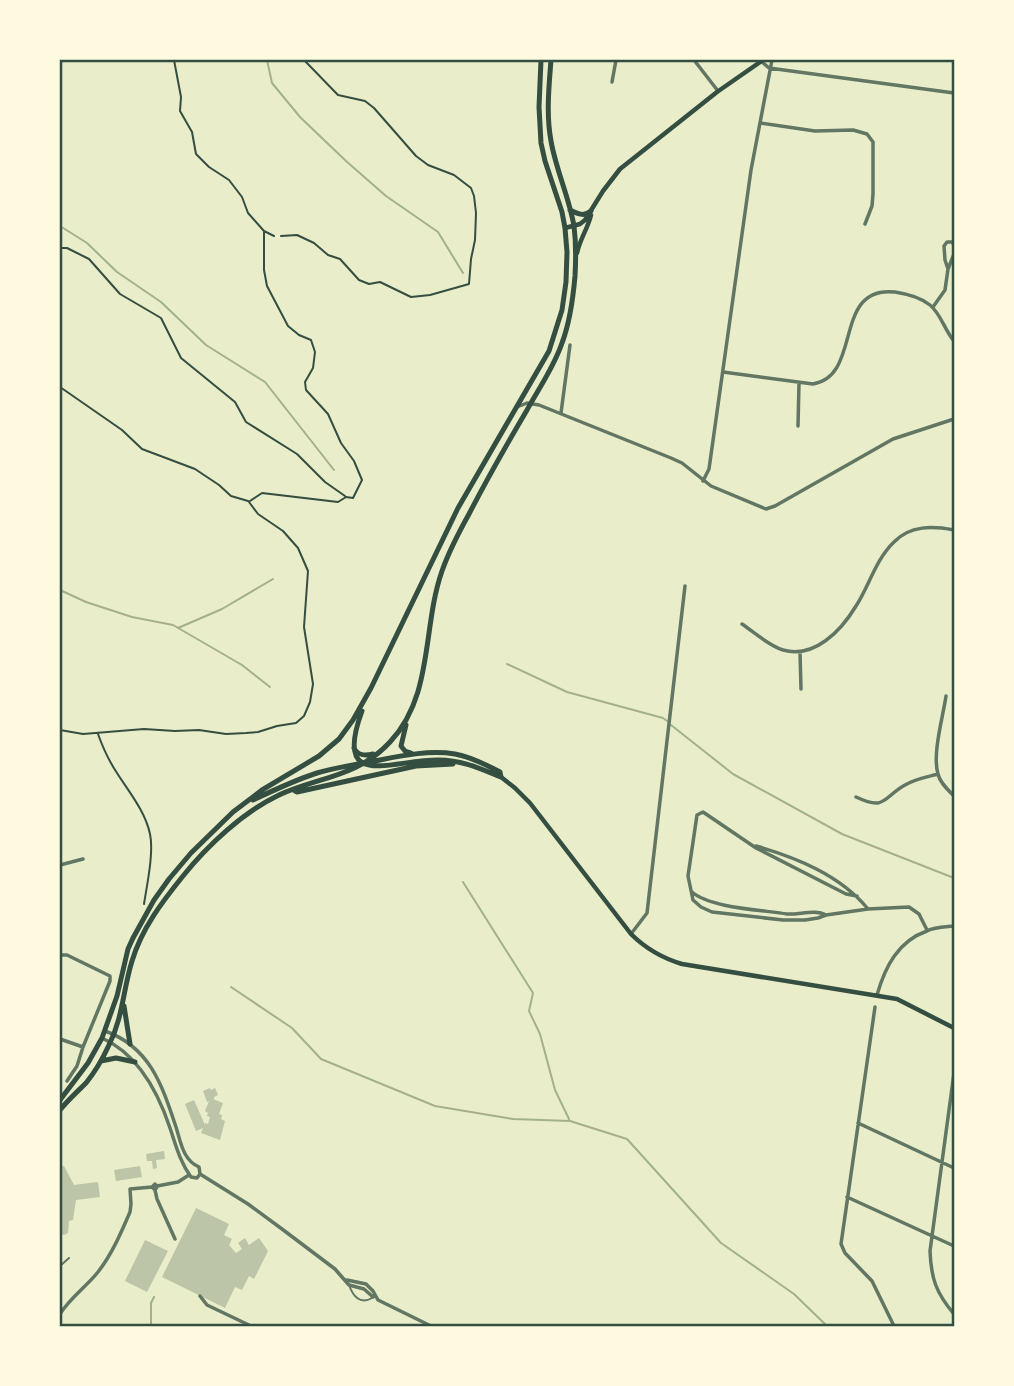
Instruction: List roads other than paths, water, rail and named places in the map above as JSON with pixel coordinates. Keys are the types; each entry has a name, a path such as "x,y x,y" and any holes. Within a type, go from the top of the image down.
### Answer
{"highway":[{"path":"60,1100 88,1063 102,1038 113,1010 132,937 154,900 191,853 241,806 310,763 332,745 353,720 458,508 549,351 561,316 567,270 565,228 541,143 538,107 541,60"},
{"path":"60,1110 87,1082 111,1042 123,1003 131,962 141,937 154,913 186,872 251,811 292,790 336,777 363,763 385,748 406,722 420,690 433,603 448,555 495,464 552,365 563,341 571,311 576,257 574,226 550,138 548,98 551,60"},
{"path":"570,210 582,215 591,211"},
{"path":"371,688 356,728 353,745 356,757 363,763 374,767 422,760 445,760 474,766 501,777"},
{"path":"406,722 401,746 407,752 418,754"},
{"path":"353,745 357,753 364,755 385,748"},
{"path":"241,806 295,780 335,768 418,754 445,753 466,757 500,772 501,777"},
{"path":"292,790 297,792 431,764 463,766 501,777"},
{"path":"123,1003 130,1044"},
{"path":"100,1062 116,1058 135,1062"}],"main road":[{"path":"565,228 582,223 620,169 718,91 762,60"},
{"path":"576,257 591,211"},
{"path":"501,777 530,803 631,934 653,953 682,964 897,999 954,1028"}],"street":[{"path":"612,82 616,60"},
{"path":"694,60 718,91"},
{"path":"762,60 769,68 954,93"},
{"path":"703,481 709,468 751,170 772,60"},
{"path":"760,123 815,131 853,130 867,134 873,142 873,194 872,206 865,224"},
{"path":"948,269 944,246 950,241 954,244"},
{"path":"933,307 945,290 948,269 954,254"},
{"path":"723,372 813,384 826,381 836,372 856,311 867,299 881,293 895,292 919,298 933,307 954,341"},
{"path":"561,413 570,345"},
{"path":"799,382 799,426"},
{"path":"516,407 531,403 561,413 677,460 711,486 758,507 770,508 893,439 954,419"},
{"path":"743,624 778,648 800,652 812,649 822,644 847,618 882,556 894,541 918,528 954,530"},
{"path":"631,934 648,913 685,586"},
{"path":"800,652 801,689"},
{"path":"946,696 937,755 938,774 944,786 954,796"},
{"path":"856,797 870,803 880,803 906,785 938,774"},
{"path":"857,896 846,894 747,843 703,811 697,815 688,876 692,900 712,912 805,920 901,906 912,908 919,914 927,930"},
{"path":"747,843 772,850 823,872 857,896 868,909"},
{"path":"60,865 83,859"},
{"path":"692,892 706,901 720,904 796,915 821,912 825,915"},
{"path":"877,995 883,974 906,943 927,930 954,926"},
{"path":"60,955 66,955 110,976 77,1066 67,1081"},
{"path":"103,998 117,996"},
{"path":"103,998 113,1010"},
{"path":"875,1007 841,1244 842,1249 872,1281 894,1326"},
{"path":"105,1031 130,1044 151,1068 186,1156 200,1168 200,1174"},
{"path":"60,1038 83,1047"},
{"path":"102,1038 111,1042 143,1071 159,1100 182,1164 194,1178 200,1174"},
{"path":"954,1073 952,1106 930,1251 933,1279 938,1292 954,1314"},
{"path":"858,1123 954,1168"},
{"path":"60,1314 109,1257 130,1212 130,1189 155,1188 178,1182 188,1174 190,1167 195,1165"},
{"path":"200,1174 265,1216 335,1269 349,1285 364,1289 431,1326"},
{"path":"155,1188 175,1239"},
{"path":"847,1197 954,1246"},
{"path":"345,1280 366,1284 375,1297"},
{"path":"200,1296 208,1305 251,1326"}],"lane":[{"path":"60,1266 69,1258"},
{"path":"349,1285 357,1299 365,1301 375,1297"}],"waterway":[{"path":"267,60 272,83 300,117 386,196 438,232 463,273"},
{"path":"60,226 87,243 117,272 161,302 206,345 265,382 334,470"},
{"path":"178,628 222,609 273,579"},
{"path":"60,590 86,602 132,617 173,625 242,665 270,687"},
{"path":"507,664 567,692 667,721"},
{"path":"671,725 733,774 842,834 954,878"},
{"path":"463,882 533,993 529,1011 540,1034 555,1090 569,1119"},
{"path":"231,987 292,1028 321,1059 435,1106 513,1119 570,1121 627,1139 721,1243 794,1294 827,1326"},
{"path":"151,1326 151,1303 154,1297"}]}
